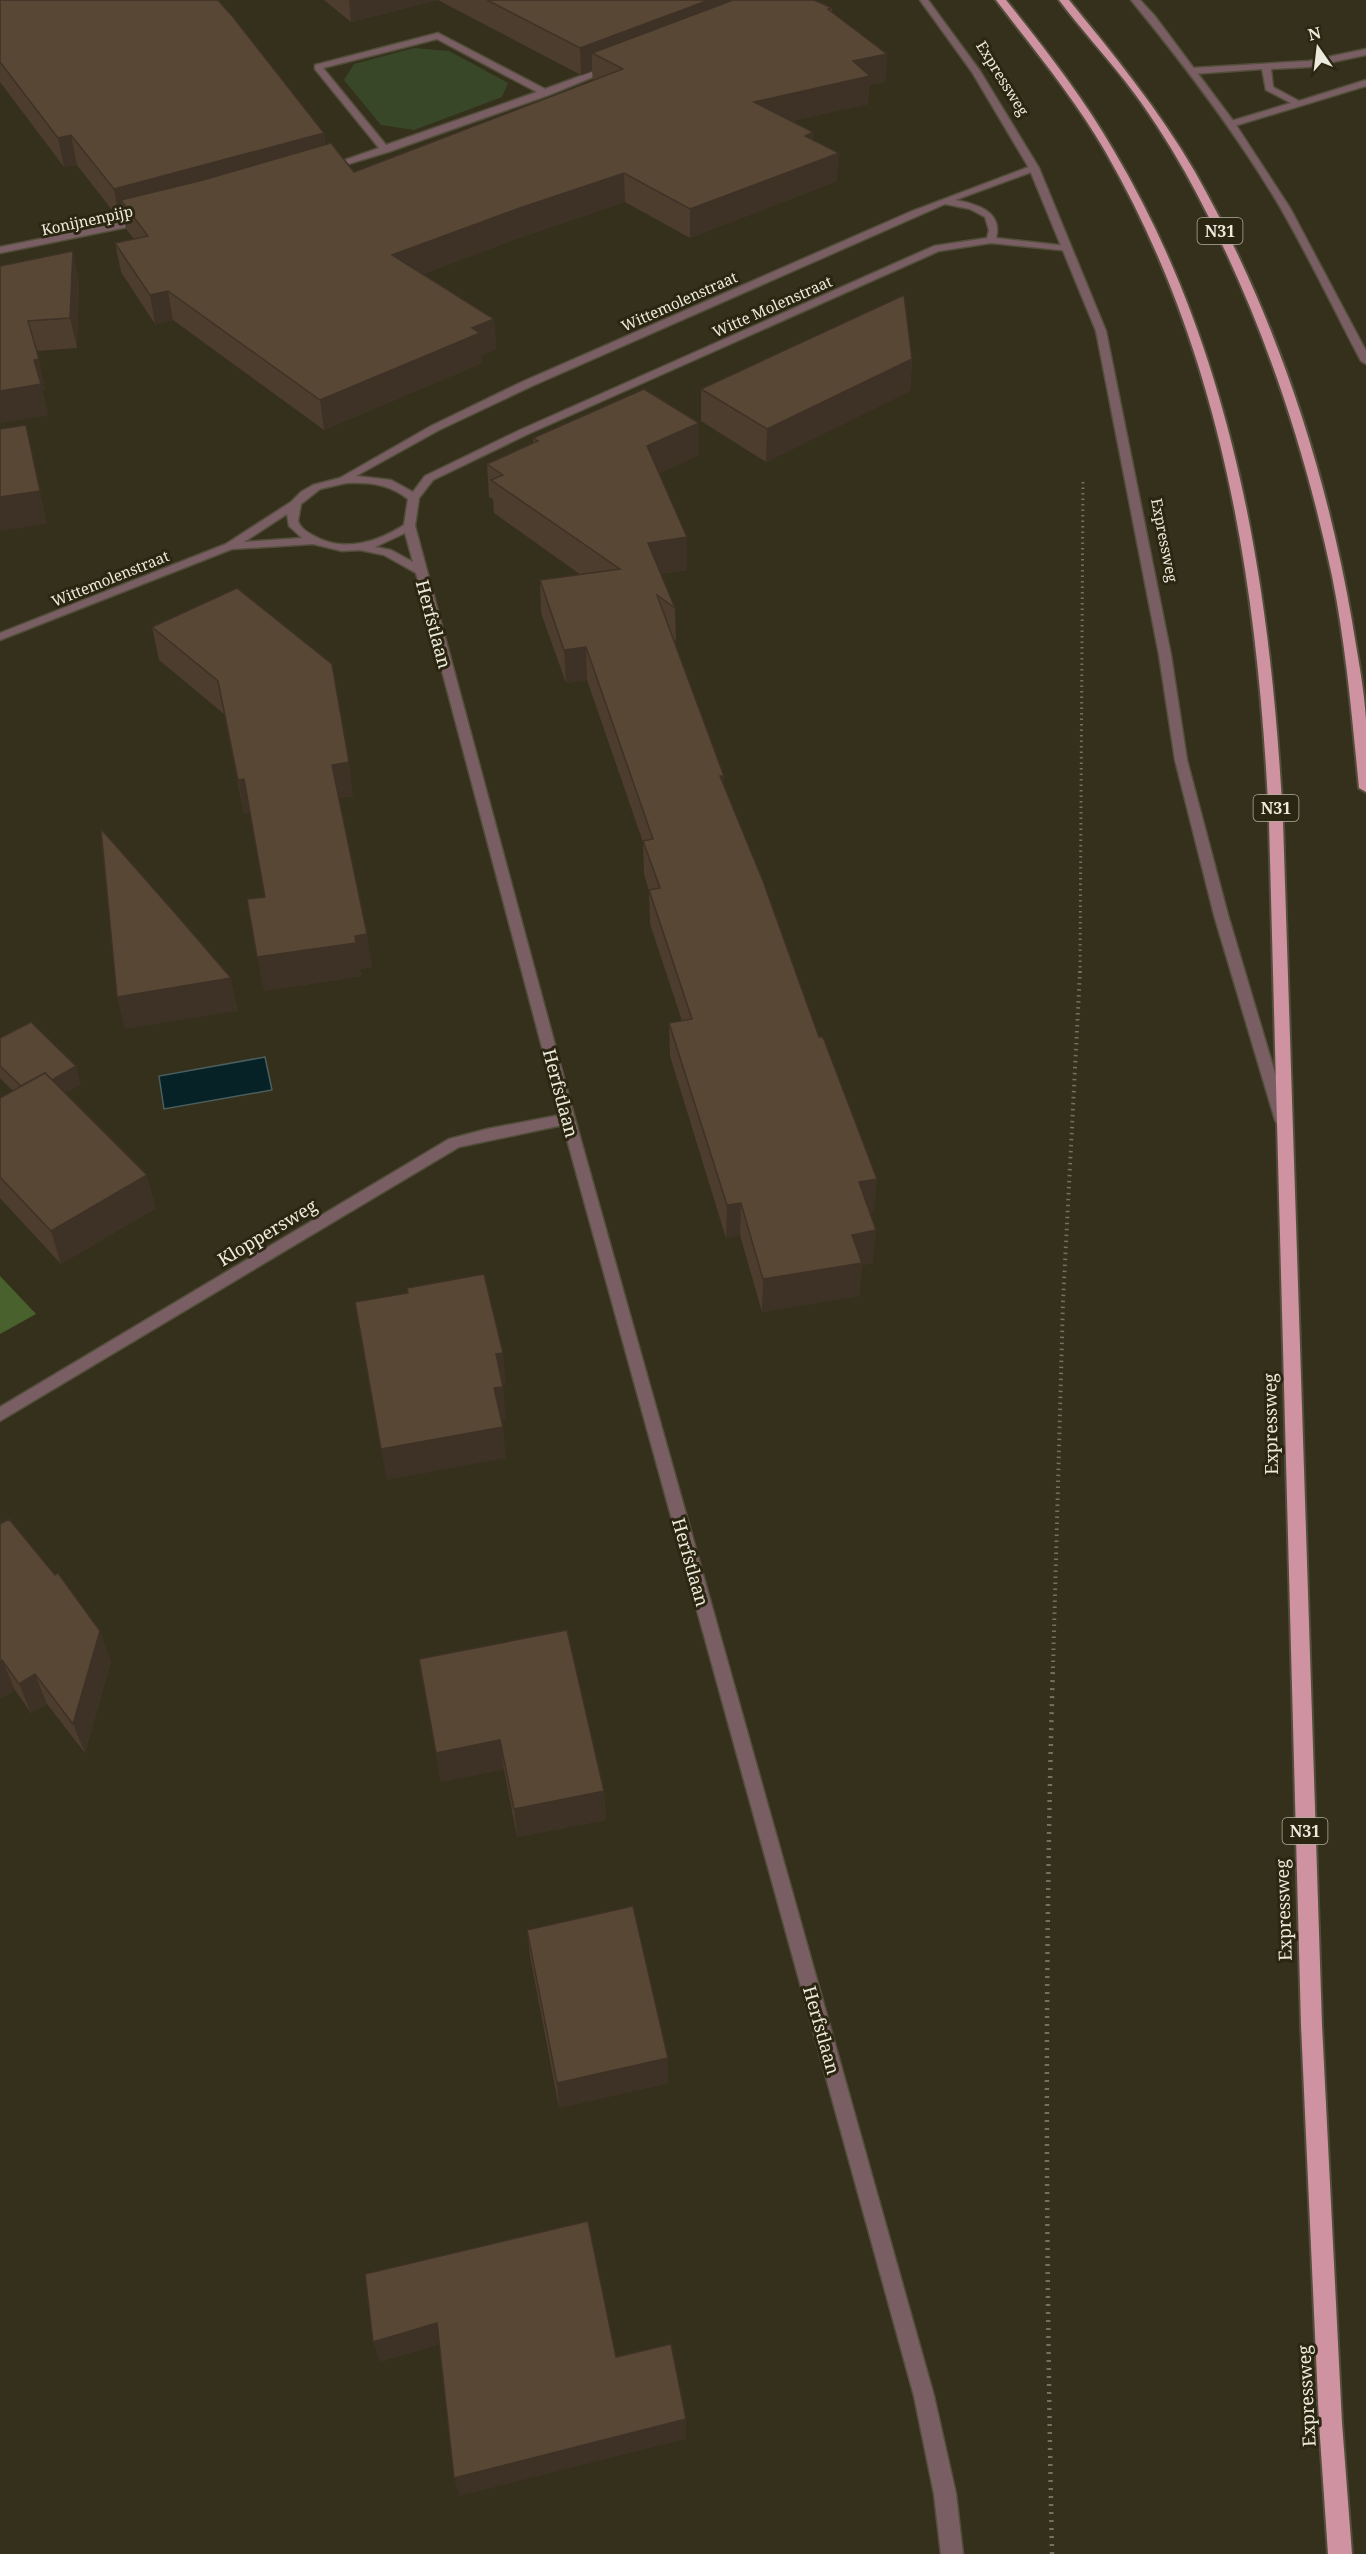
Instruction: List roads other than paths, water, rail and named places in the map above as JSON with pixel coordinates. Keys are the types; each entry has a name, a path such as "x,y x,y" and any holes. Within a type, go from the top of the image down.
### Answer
{"highway":[{"name":"Expressweg","path":"1001,0 1025,27 1086,111 1125,178 1156,239 1190,320 1240,498 1267,681 1279,853 1282,1121 1292,1353 1315,2135 1340,2554"},
{"name":"N31","path":"1064,0 1090,28 1140,94 1180,158 1217,226 1266,329 1306,441 1320,492 1361,710 1366,788"}],"street":[{"name":"Expressweg","path":"924,0 976,71 1034,168 1101,331 1138,511 1181,760 1221,915 1282,1121"},
{"path":"1135,0 1151,17 1231,124 1285,208 1366,361"},
{"path":"385,150 318,67 438,36 546,93"},
{"path":"1192,71 1325,62 1366,52"},
{"path":"315,173 546,93 622,64"},
{"path":"1266,67 1269,88 1297,103"},
{"path":"1231,124 1366,83"},
{"name":"Wittemolenstraat","path":"0,637 230,546 294,505 307,492 344,479 398,446 476,407 945,201 1034,168"},
{"path":"945,201 969,204 985,212 994,221 995,231 991,240"},
{"name":"Konijnenpijp","path":"0,250 157,218"},
{"name":"Witte Molenstraat","path":"414,498 429,478 524,432 937,248 991,240 1067,249"},
{"path":"344,479 365,478 385,482 401,488 414,498 409,526 395,537 354,548"},
{"path":"294,505 291,517 295,528 313,541"},
{"name":"Herfstlaan","path":"409,526 568,1119 924,2396 945,2494 952,2554"},
{"name":"Wittemolenstraat","path":"230,546 313,541"},
{"name":"Herfstlaan","path":"313,541 333,546 387,552 420,571"},
{"name":"Kloppersweg","path":"0,1415 454,1143 487,1134 568,1119"}],"water":[{"path":"265,1057 272,1090 164,1109 159,1076"}]}
